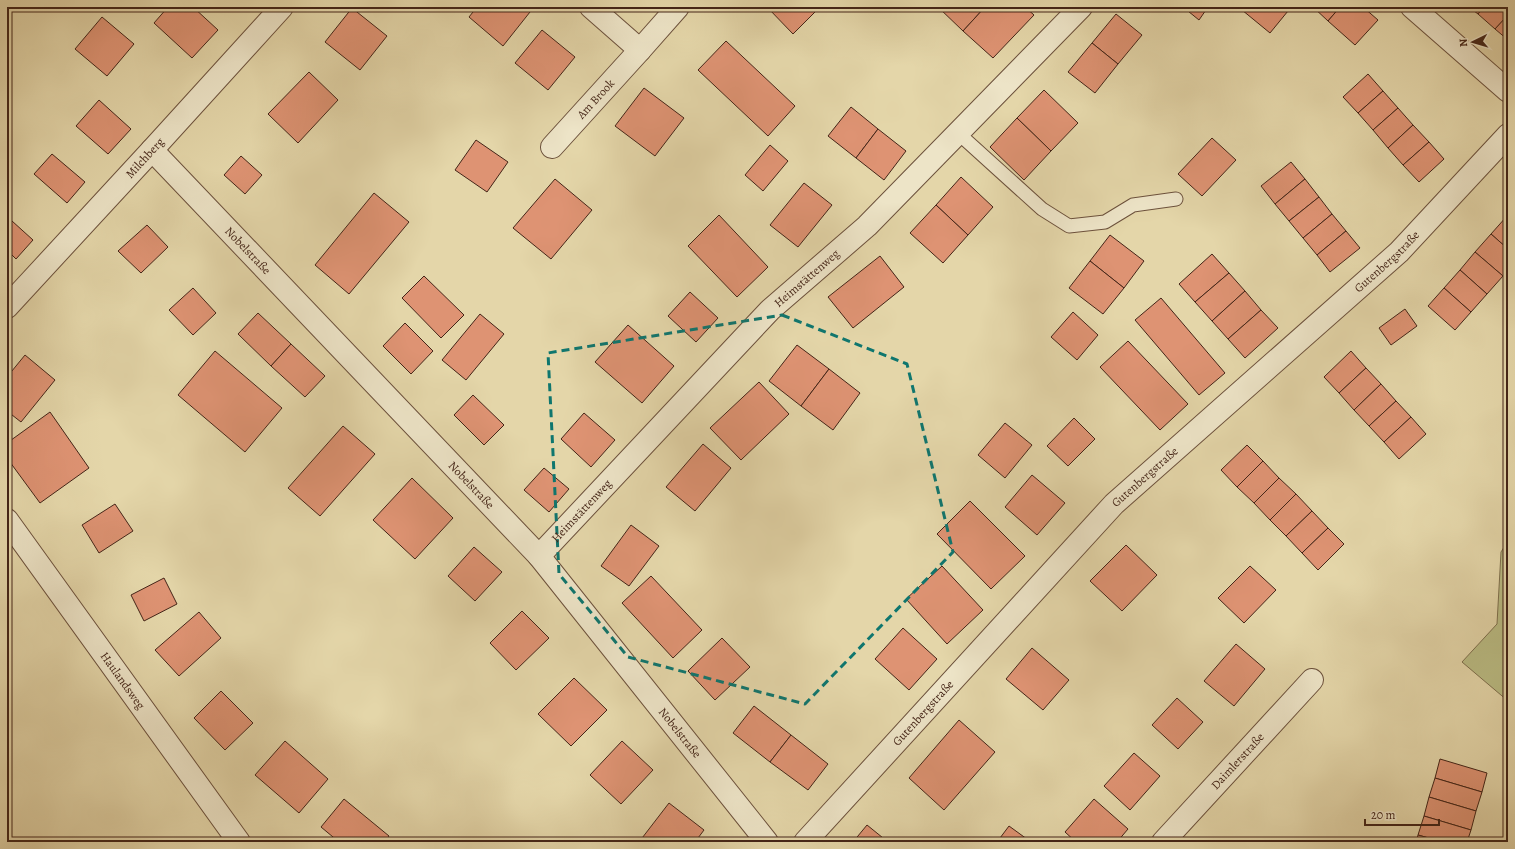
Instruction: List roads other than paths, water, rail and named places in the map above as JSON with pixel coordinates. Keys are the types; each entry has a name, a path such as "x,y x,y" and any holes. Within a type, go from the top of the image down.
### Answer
{"street":[{"name":"Milchberg","path":"7,308 282,7"},
{"path":"591,7 640,50"},
{"name":"Am Brook","path":"552,147 678,7"},
{"name":"Heimstättenweg","path":"539,556 770,310 867,226 1082,7"},
{"path":"1412,7 1508,91"},
{"name":"Gutenbergstraße","path":"805,842 1114,504 1399,252 1508,135"},
{"name":"Nobelstraße","path":"152,150 539,556 767,842"},
{"name":"Haulandsweg","path":"7,520 239,842"},
{"name":"Daimlerstraße","path":"1163,842 1312,680"}],"lane":[{"path":"958,133 1042,209 1069,226 1105,222 1133,205 1176,199"}]}
